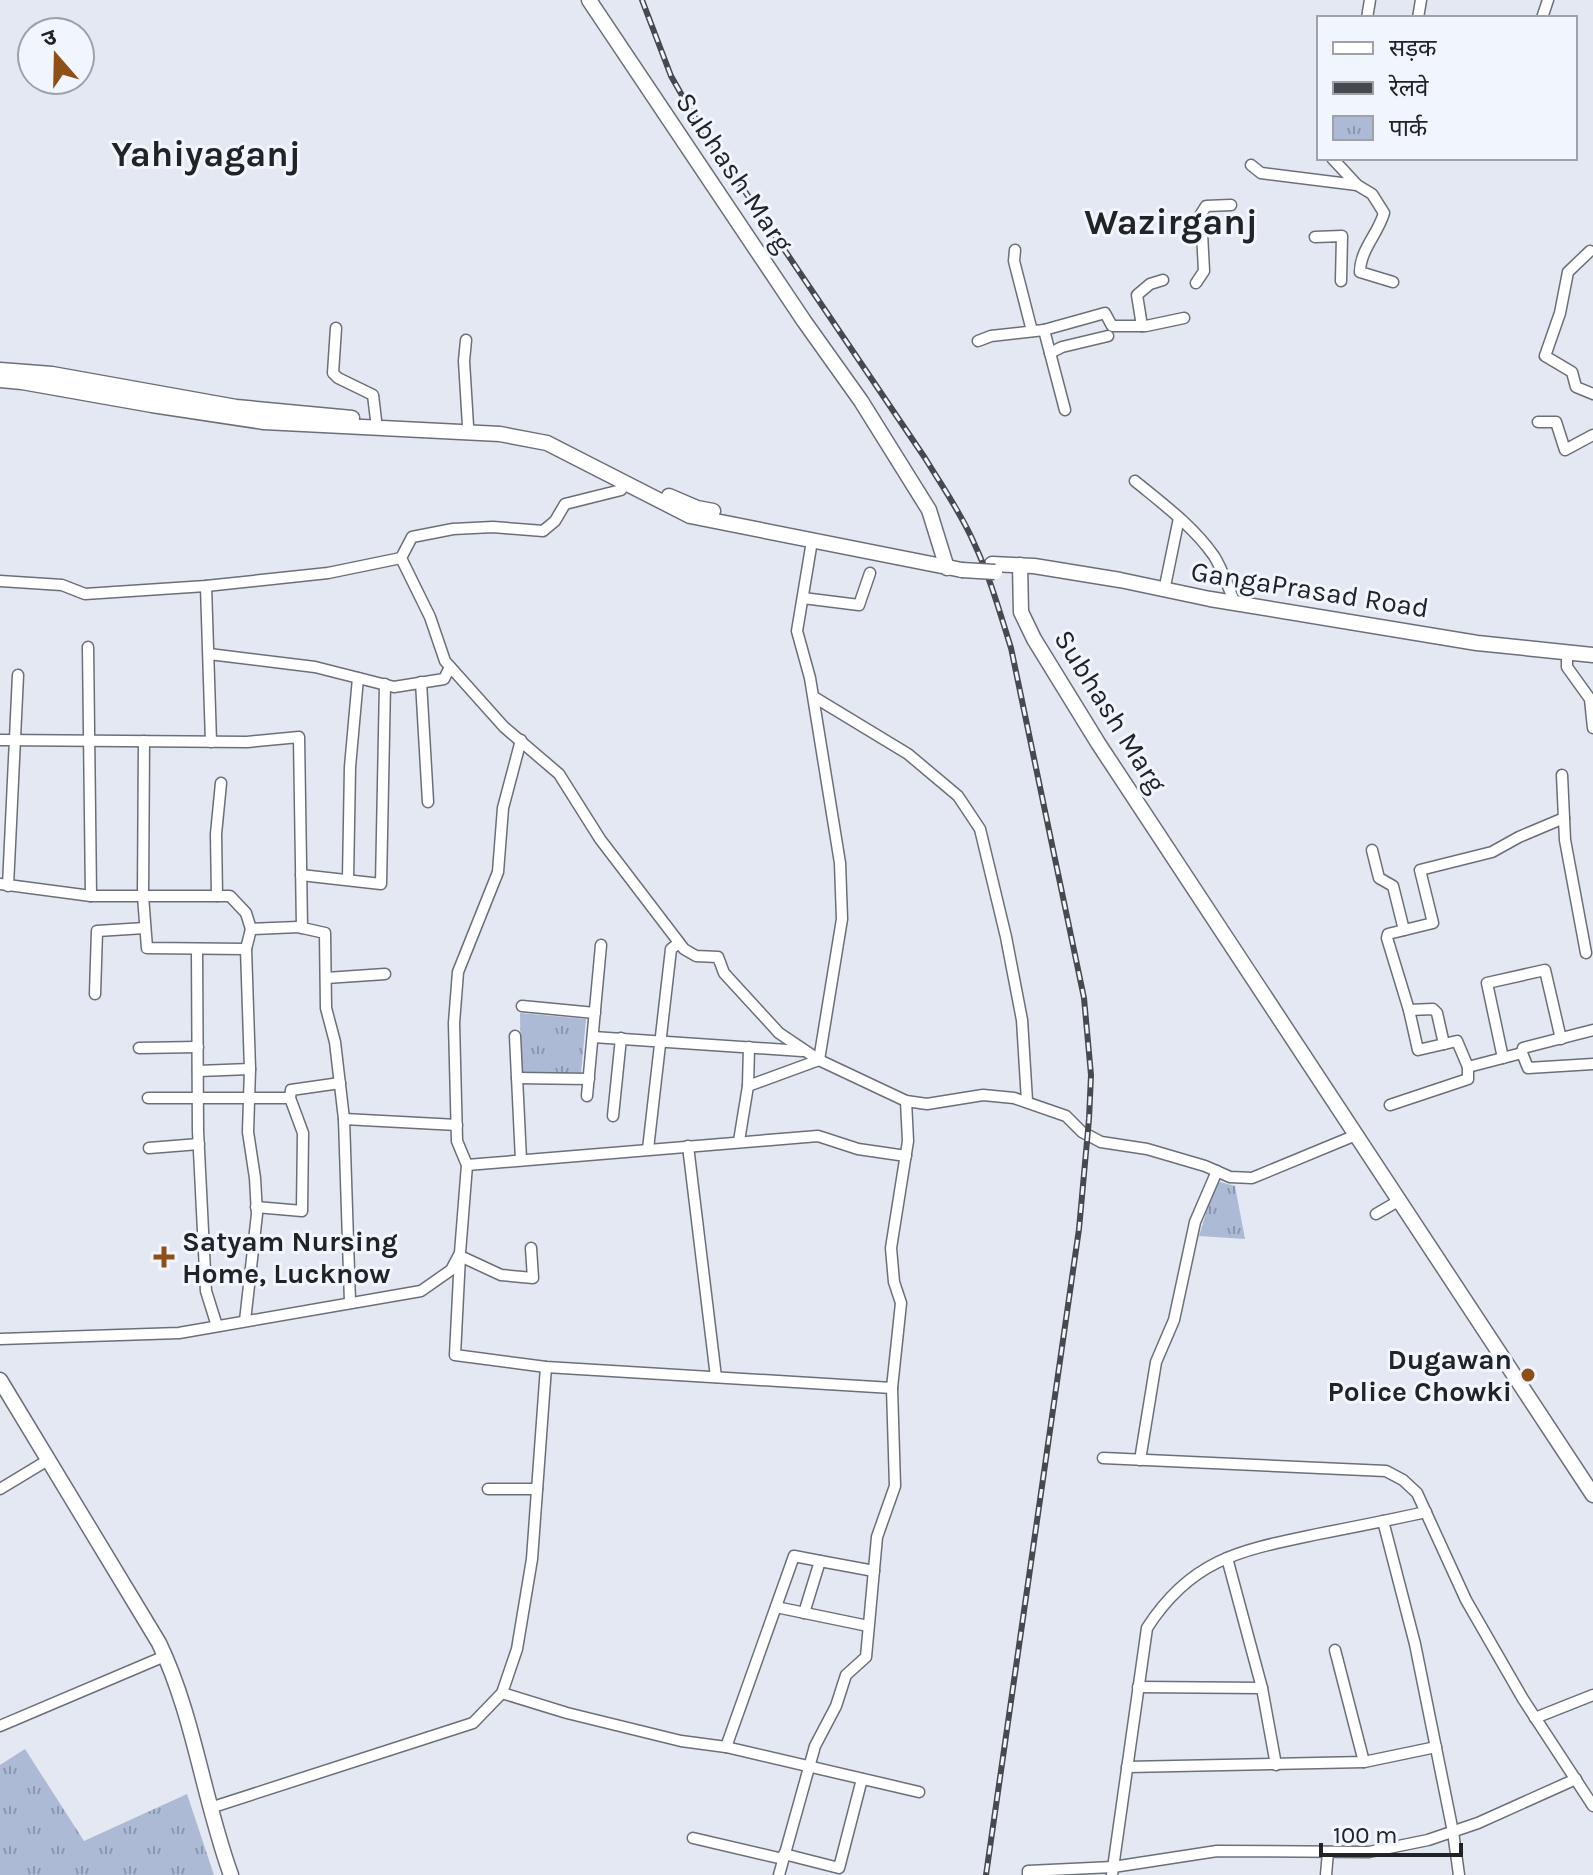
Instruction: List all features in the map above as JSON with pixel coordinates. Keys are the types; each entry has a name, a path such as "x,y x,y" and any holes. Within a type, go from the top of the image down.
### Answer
{"street":[{"name":"Subhash Marg","path":"589,0 869,413 929,510 953,565"},
{"path":"1334,160 1357,185 1372,194 1384,213 1380,227 1360,258 1360,272 1393,282"},
{"path":"1251,165 1261,173 1357,185"},
{"path":"1196,283 1204,271 1201,214 1206,206 1231,205"},
{"path":"1315,237 1342,236 1341,281"},
{"path":"1015,250 1014,261 1032,331"},
{"path":"1590,251 1568,272 1560,313 1545,356 1572,372 1576,387 1593,394"},
{"path":"1341,253 1360,258"},
{"path":"1142,326 1137,295 1150,284 1163,280"},
{"path":"978,341 991,336 1044,330 1105,313 1112,326 1142,326 1184,318"},
{"path":"336,328 333,373 373,395 376,420"},
{"path":"1044,330 1065,410"},
{"path":"1050,353 1108,336"},
{"path":"466,340 464,361 468,426"},
{"path":"0,370 52,374 236,407 376,420 520,428 553,436 633,480 697,508 953,565"},
{"path":"0,380 264,422 500,434 547,443 690,516 953,565 1021,568"},
{"path":"1538,422 1556,422 1565,450 1593,435"},
{"path":"1135,481 1179,518 1216,559 1235,603"},
{"path":"401,558 412,537 453,529 493,527 543,531 555,521 565,504 621,490 625,483"},
{"path":"1164,591 1179,518"},
{"path":"812,541 797,631 814,697 840,863 842,919 819,1060"},
{"path":"0,581 62,585 85,594 206,586 328,573 401,558"},
{"path":"401,558 430,617 445,661 504,727 559,774 600,839 679,943 696,956 718,957 724,973 779,1033 819,1060 906,1101 927,1104 983,1095 1027,1101 1066,1116 1082,1132 1101,1142 1147,1149 1230,1177 1252,1178 1356,1135"},
{"name":"Subhash Marg","path":"1021,568 1021,612 1034,639 1098,743 1593,1495"},
{"name":"GangaPrasad Road","path":"1021,568 1157,586 1164,591 1477,643 1593,655"},
{"path":"803,598 859,605 870,573"},
{"path":"206,586 211,742"},
{"path":"88,647 91,896"},
{"path":"1567,652 1567,667 1591,699 1593,728"},
{"path":"209,654 315,667 394,687 444,679 450,667"},
{"path":"18,675 4,885 91,896 230,896 246,913 251,929 246,949 250,1069 248,1132 256,1207 245,1321"},
{"path":"348,879 350,767 358,678"},
{"path":"421,682 428,802"},
{"path":"301,875 381,884 385,684"},
{"path":"814,697 908,754 958,796 980,829 1022,1020 1027,1101"},
{"path":"0,740 247,742 299,737 302,928"},
{"path":"521,740 503,808 498,872 458,972 454,1023 457,1141 467,1165 455,1355 546,1367 892,1388"},
{"path":"144,741 143,896 148,950 246,949"},
{"path":"1562,775 1565,840 1586,953"},
{"path":"217,896 216,834 221,783"},
{"path":"1390,1105 1468,1079 1468,1067 1457,1041 1418,1050 1387,938 1388,934 1433,923 1420,870 1492,852 1564,818"},
{"path":"1372,850 1379,878 1393,886 1404,930"},
{"path":"95,994 97,931 145,928"},
{"path":"251,929 302,928 325,933 326,1008 335,1042 344,1119 350,1302"},
{"path":"648,1149 671,949 679,943"},
{"path":"587,1096 601,945"},
{"path":"197,950 199,1144 206,1291 217,1326"},
{"path":"1503,1058 1487,983 1545,970 1561,1039"},
{"path":"326,978 385,974"},
{"path":"522,1006 595,1013"},
{"path":"1409,1010 1433,1009 1437,1013 1444,1044"},
{"path":"1593,1030 1523,1048 1522,1053 1528,1068 1593,1064"},
{"path":"515,1036 521,1160"},
{"path":"593,1037 806,1051"},
{"path":"613,1116 621,1038"},
{"path":"139,1048 198,1047"},
{"path":"739,1141 748,1086 749,1047"},
{"path":"1468,1067 1522,1053"},
{"path":"748,1086 819,1060"},
{"path":"198,1071 250,1069"},
{"path":"517,1078 589,1079"},
{"path":"256,1207 302,1211 303,1133 290,1098 291,1090 340,1083"},
{"path":"148,1098 290,1098"},
{"path":"779,1875 815,1746 836,1706 846,1675 866,1657 877,1537 895,1486 892,1388 901,1303 894,1282 891,1248 908,1141 906,1101"},
{"path":"344,1119 457,1125"},
{"path":"467,1165 818,1136 858,1149 906,1156"},
{"path":"149,1148 199,1144"},
{"path":"688,1146 716,1377"},
{"path":"1140,1460 1156,1362 1174,1320 1195,1222 1217,1171"},
{"path":"1376,1214 1400,1200"},
{"path":"460,1254 498,1275 533,1278 531,1248"},
{"path":"0,1339 179,1333 421,1291 451,1270 460,1254"},
{"path":"210,1808 473,1723 502,1693 520,1634 532,1559 546,1367"},
{"path":"0,1380 177,1680 231,1875"},
{"path":"1103,1458 1386,1471 1403,1480 1417,1493 1466,1600 1535,1718 1593,1806"},
{"path":"0,1489 48,1460"},
{"path":"488,1489 537,1489"},
{"path":"1113,1871 1147,1628 1162,1605 1190,1579 1245,1550 1426,1512"},
{"path":"1383,1521 1415,1644 1459,1875"},
{"path":"726,1747 794,1556 874,1571"},
{"path":"1227,1558 1262,1688 1276,1765"},
{"path":"804,1613 820,1561"},
{"path":"776,1607 868,1626"},
{"path":"1335,1650 1364,1762"},
{"path":"0,1726 165,1656"},
{"path":"1138,1687 1262,1688"},
{"path":"502,1693 567,1713 681,1741 726,1747 919,1792"},
{"path":"1535,1718 1593,1695"},
{"path":"1127,1767 1364,1762 1436,1747"},
{"path":"693,1838 839,1868 862,1779"},
{"path":"1028,1875 1028,1871 1113,1871 1217,1851 1369,1852 1453,1832 1576,1779"},
{"path":"1326,1875 1328,1852"}],"green space":[{"path":"520,1013 586,1019 581,1073 521,1073"},
{"path":"1216,1181 1235,1186 1245,1239 1199,1236"},
{"path":"25,1749 84,1841 187,1794 214,1875 0,1875 0,1765"}],"railway":[{"path":"642,0 671,76 692,113 925,458 980,556 1011,648 1084,998 1091,1075 1079,1229 986,1875"}],"place":[{"name":"Satyam Nursing Home, Lucknow","path":"164,1257"},
{"name":"Dugawan Police Chowki","path":"1528,1375"}],"district":[{"name":"Yahiyaganj","path":"206,153"},
{"name":"Wazirganj","path":"1171,221"}]}
